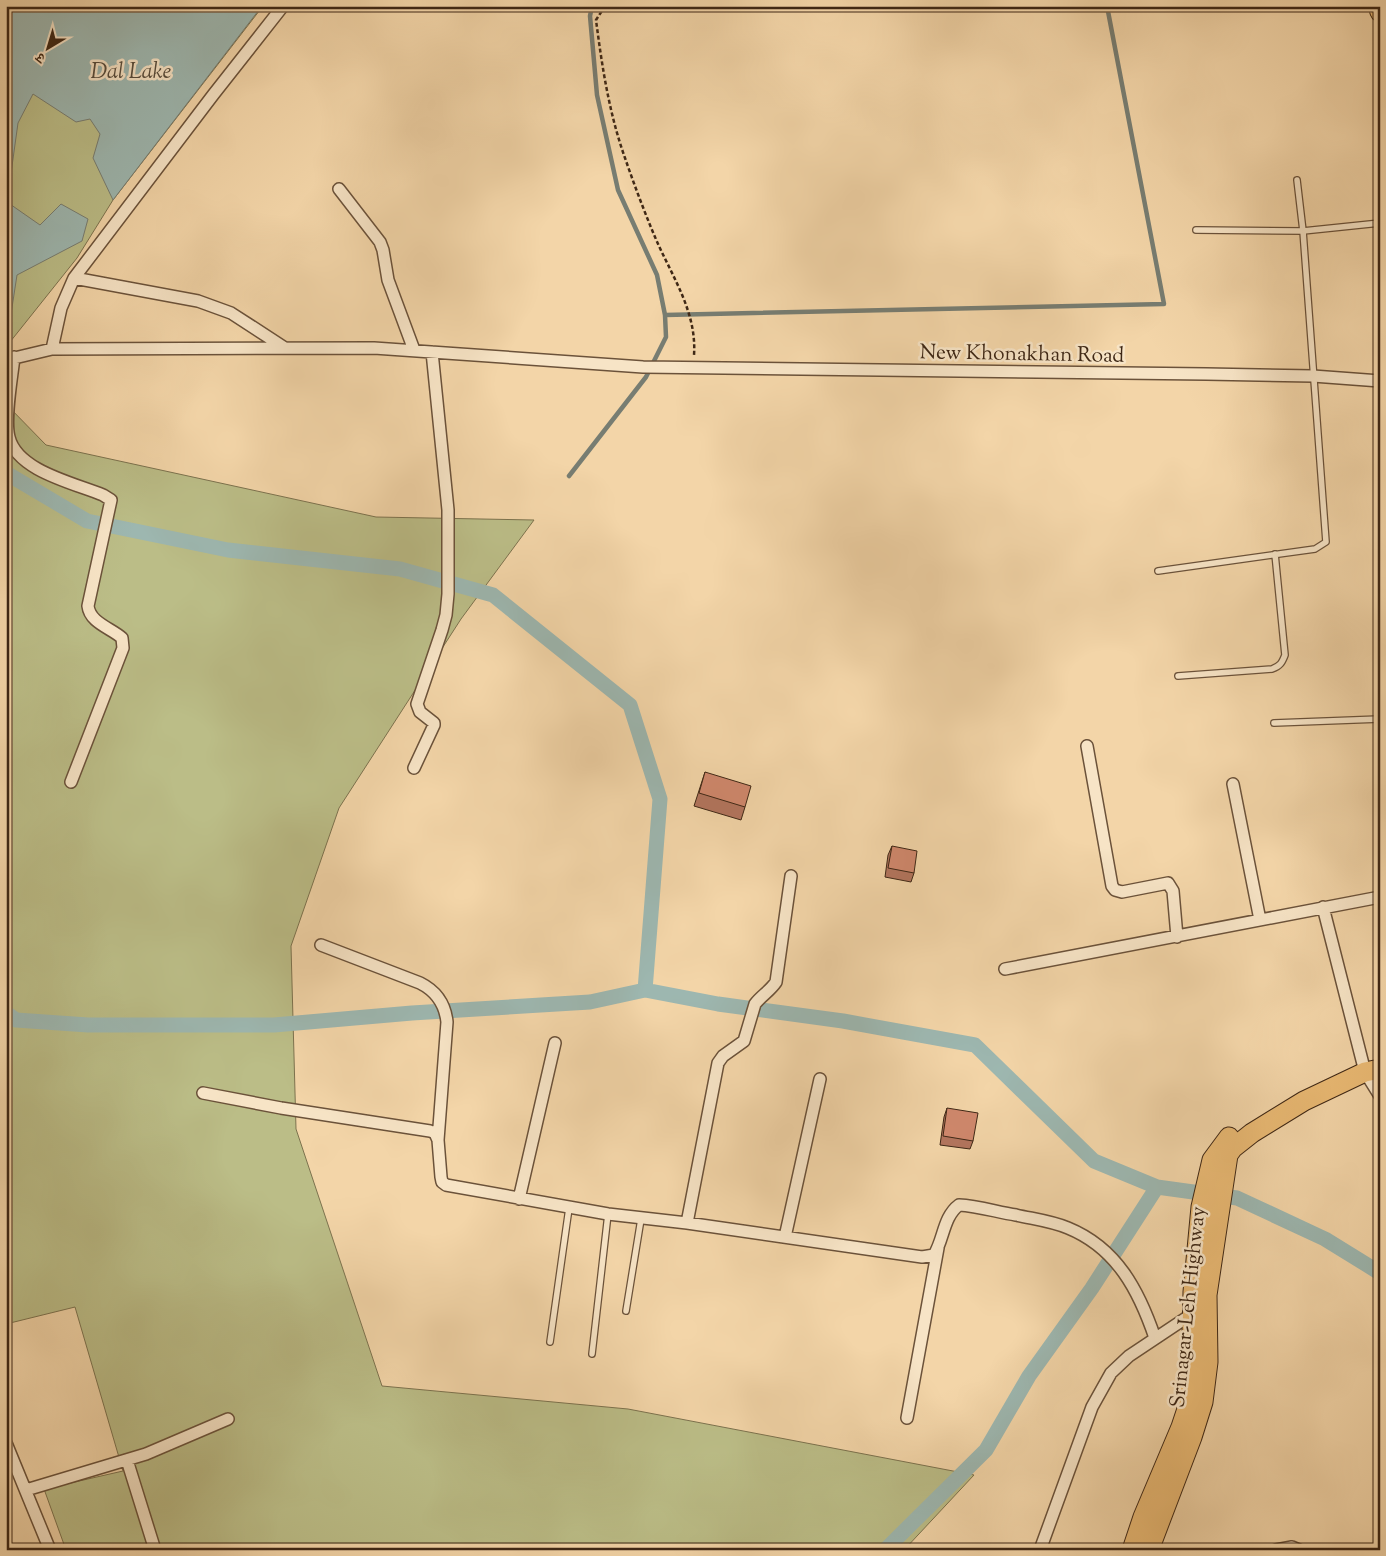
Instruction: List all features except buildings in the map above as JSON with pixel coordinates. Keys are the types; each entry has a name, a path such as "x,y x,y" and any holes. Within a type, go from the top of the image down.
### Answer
{"highway":[{"path":"1378,6 1380,12"},
{"path":"1132,1550 1143,1517 1187,1409 1200,1301 1201,1207 1208,1172 1221,1158 1225,1141 1243,1126 1282,1105 1304,1100 1373,1071"},
{"name":"Srinagar-Leh Highway","path":"1148,1550 1192,1437 1203,1402 1208,1362 1200,1301"}],"street":[{"path":"52,348 61,308 74,278 207,102 283,6"},
{"path":"340,189 380,242 388,280 414,350"},
{"path":"74,278 198,301 231,313 285,348"},
{"name":"New Khonakhan Road","path":"10,358 52,348 374,348 664,368 1145,372 1314,376 1380,381"},
{"path":"414,768 434,725 420,712 417,704 442,630 448,594 448,510 432,352"},
{"path":"10,358 7,425 8,437 13,449 19,456 41,471 103,494 111,500 88,606 89,611 96,620 122,638 123,648 71,782"},
{"path":"1086,746 1112,886 1115,890 1122,892 1168,883 1173,891 1177,937"},
{"path":"1233,784 1260,920"},
{"path":"687,1224 718,1063 723,1056 744,1041 755,1004 773,986 778,974 790,876"},
{"path":"1005,969 1380,898"},
{"path":"1323,908 1380,1096"},
{"path":"321,945 420,983 430,988 439,998 446,1015 438,1140 441,1177 442,1182 446,1185 569,1208 641,1219 922,1257 934,1255 938,1248"},
{"path":"519,1199 555,1042"},
{"path":"784,1237 820,1079"},
{"path":"203,1093 280,1108 430,1131 435,1134 438,1140"},
{"path":"907,1418 938,1248 949,1216 959,1205 1056,1224 1079,1233 1106,1252 1124,1270 1145,1307 1155,1338"},
{"path":"1040,1550 1092,1407 1111,1373 1129,1356 1155,1338 1200,1301"},
{"path":"26,1490 153,1451 228,1418"},
{"path":"6,1443 50,1550"},
{"path":"127,1460 155,1550"},
{"path":"1276,1550 1292,1547 1299,1550"}],"lane":[{"path":"1158,571 1315,549 1326,542 1303,231 1297,180"},
{"path":"1196,230 1303,231 1380,223"},
{"path":"1178,676 1272,669 1283,662 1285,655 1275,554"},
{"path":"1274,723 1380,719"},
{"path":"550,1342 569,1208"},
{"path":"592,1354 608,1214"},
{"path":"626,1311 641,1219"}],"path":[{"path":"605,6 596,20 605,83 622,148 656,238 685,298 695,340"}],"green space":[{"name":"Dal Lake","path":"6,6 263,6 113,200 77,258 6,347"},
{"path":"6,404 46,445 376,517 534,520 461,619 339,808 291,946 296,1129 382,1386 628,1409 974,1475 904,1550 66,1550 44,1489 123,1471 75,1307 6,1324"}],"water":[{"name":"Dal Lake","path":"6,6 262,6 113,200 93,158 100,134 90,119 76,122 33,94 18,123 7,202 40,225 61,204 88,219 82,241 17,275 9,327 6,329"}],"waterway":[{"path":"569,476 646,377 666,337 665,315 657,275 618,190 597,95 590,16 592,6"},
{"path":"665,315 1164,304 1107,6"},
{"path":"6,473 87,521 228,550 400,569 493,595 630,705 660,799 645,990"},
{"path":"6,1013 16,1020 88,1025 274,1025 412,1013 590,1002 645,990 718,1004 843,1021 975,1045 1094,1161 1157,1187 1237,1198 1325,1239 1380,1273"},
{"path":"885,1550 986,1450 1029,1376 1092,1288 1157,1187"}]}
